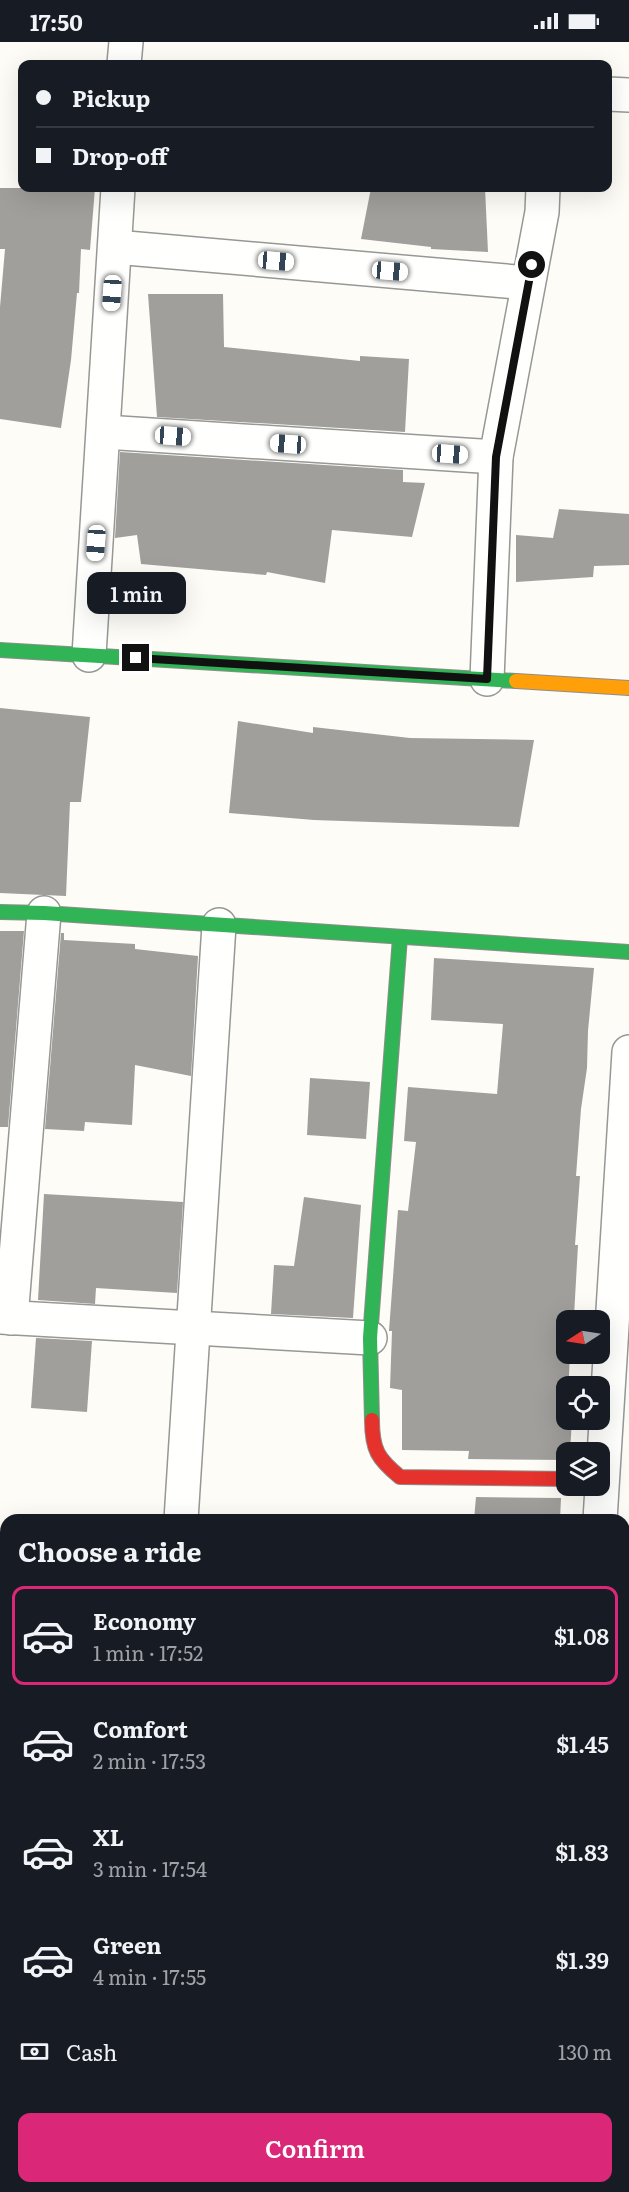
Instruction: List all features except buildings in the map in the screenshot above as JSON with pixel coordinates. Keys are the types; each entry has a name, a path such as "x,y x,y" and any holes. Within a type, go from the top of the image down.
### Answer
{"street":[{"path":"124,60 126,42"},
{"path":"612,94 629,95"},
{"path":"89,655 118,192"},
{"path":"487,679 496,457 542,212 543,192"},
{"path":"115,247 528,283"},
{"path":"104,432 496,457"},
{"path":"0,650 629,688"},
{"path":"0,912 629,952"},
{"path":"44,913 5,1318 370,1338"},
{"path":"181,1514 219,925"},
{"path":"400,936 370,1338 372,1435 381,1461 400,1477 556,1479"},
{"path":"606,1442 619,1356 629,1052"},
{"path":"600,1514 601,1496"}],"traffic: fast":[{"path":"0,650 516,681"},
{"path":"0,912 629,952"},
{"path":"372,1420 370,1338 400,937"}],"traffic: slow":[{"path":"516,681 629,688"}],"traffic: jam":[{"path":"372,1420 373,1439 378,1453 386,1465 400,1477 556,1479"}],"route":[{"path":"136,658 487,679 496,457 532,265"}]}
